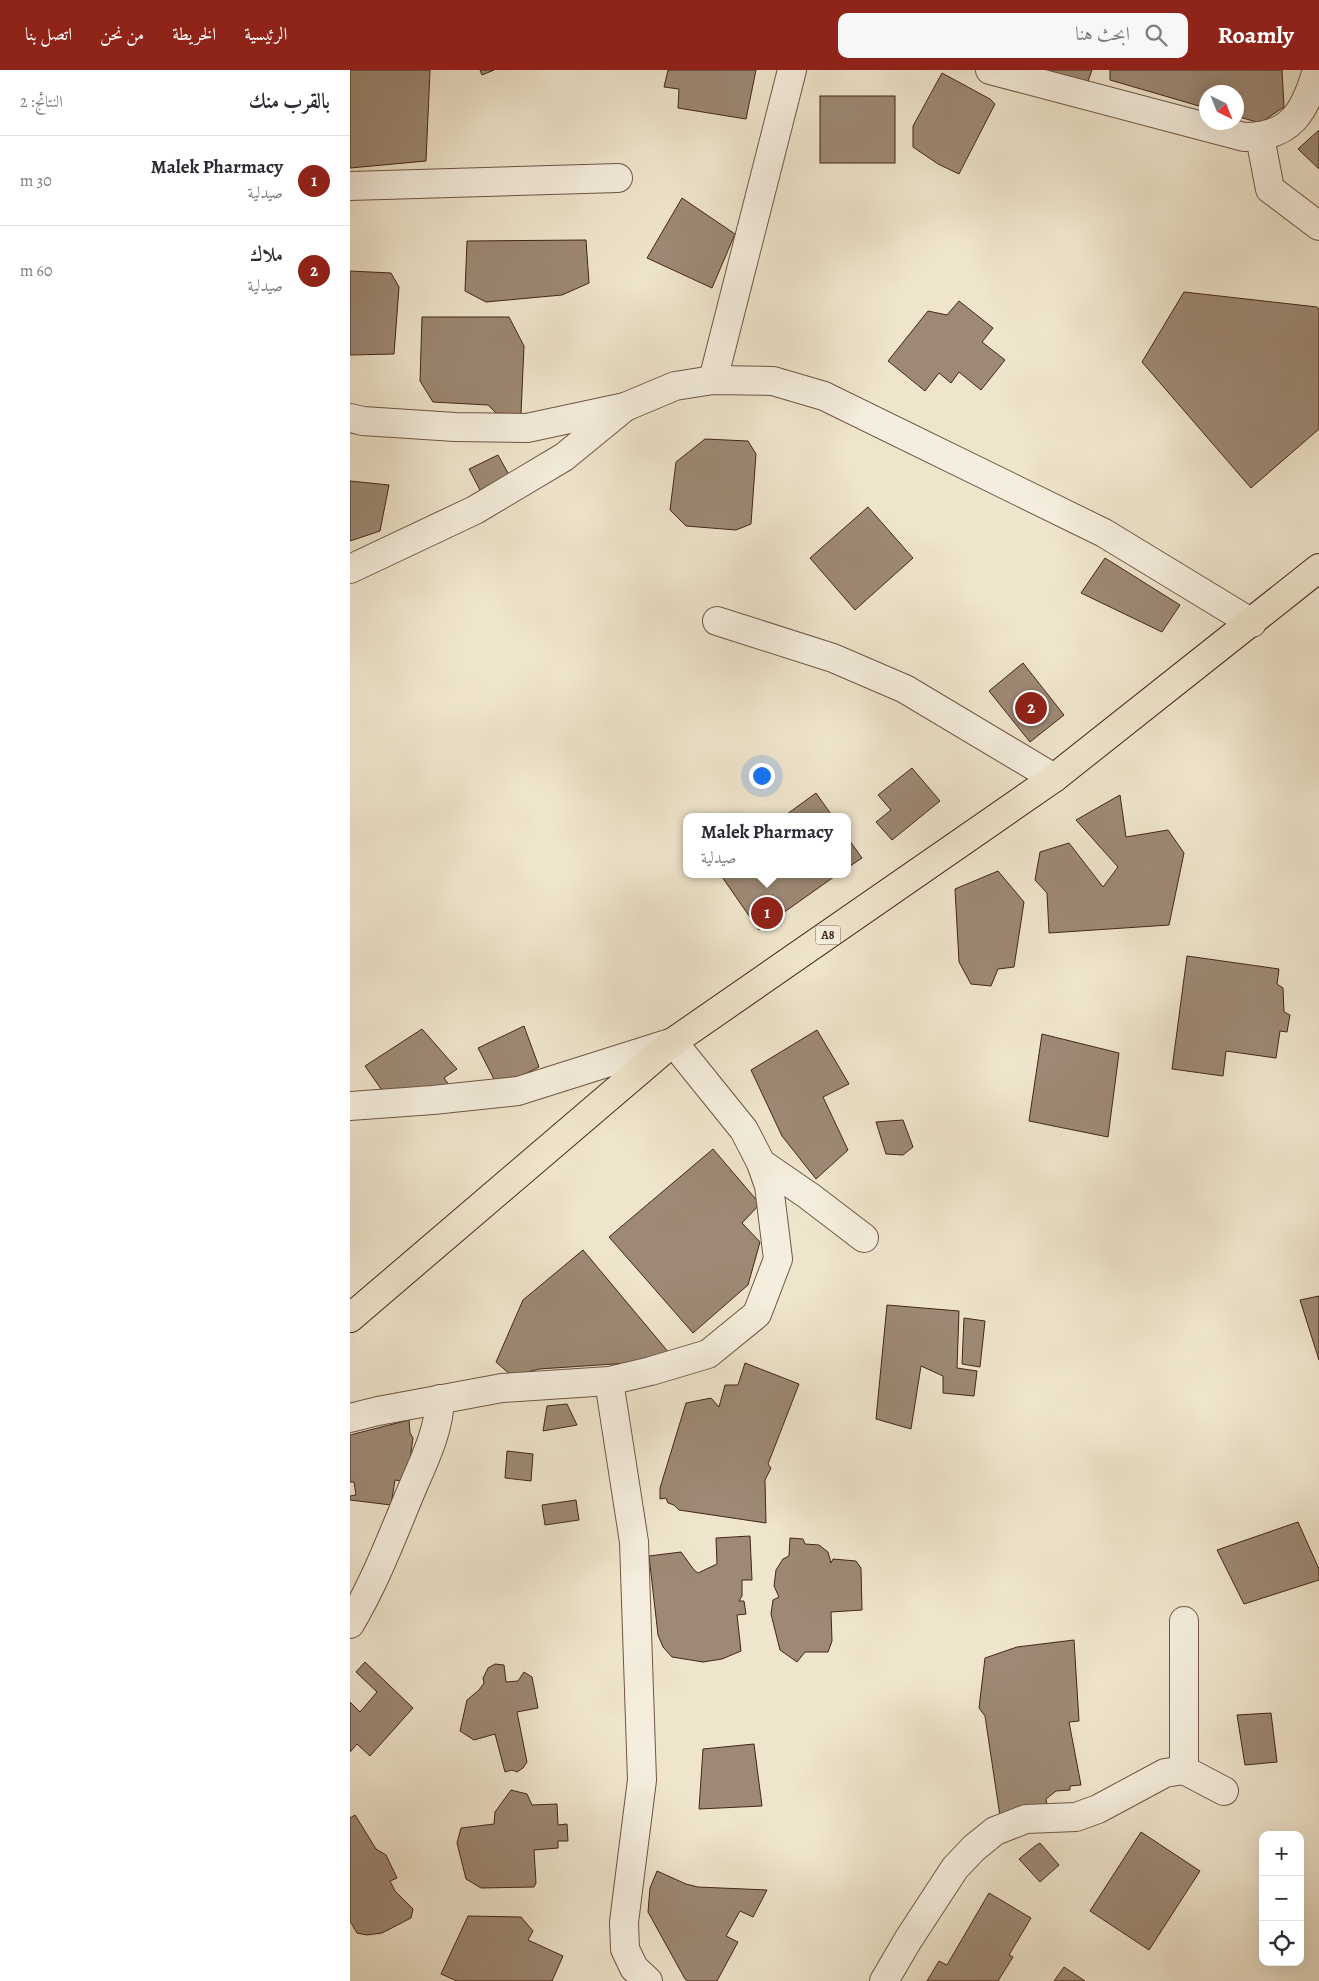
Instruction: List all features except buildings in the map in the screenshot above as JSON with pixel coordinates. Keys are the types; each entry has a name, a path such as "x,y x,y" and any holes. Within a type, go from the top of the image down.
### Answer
{"highway":[{"name":"A8","path":"350,1318 672,1042 1054,778 1319,568"}],"street":[{"path":"713,380 792,70"},
{"path":"990,70 1244,137 1260,137 1281,130 1298,116 1309,97 1317,70"},
{"path":"1260,137 1270,189 1319,226"},
{"path":"350,186 618,178"},
{"path":"350,418 364,421 455,427 527,428 625,407 675,386 713,380 773,381 824,396 1104,533 1252,623"},
{"path":"350,569 475,510 564,457 625,407"},
{"path":"717,621 833,658 905,689 1054,778"},
{"path":"350,1106 518,1091 672,1042 744,1130 761,1162 769,1186 778,1259 757,1314 708,1354 650,1372 609,1381 502,1388 350,1418"},
{"path":"761,1162 864,1238"},
{"path":"609,1381 634,1542 642,1770 640,1810 624,1922 625,1949 634,1968 648,1981"},
{"path":"350,1624 384,1555 415,1484 440,1413 440,1399"},
{"path":"1184,1621 1184,1770"},
{"path":"884,1981 908,1940 956,1868 974,1848 995,1831 1026,1819 1076,1817 1098,1809 1165,1774 1184,1770 1224,1791"}],"place":[{"name":"ملاك","path":"1031,708"},
{"name":"Malek Pharmacy","path":"767,913"}]}
